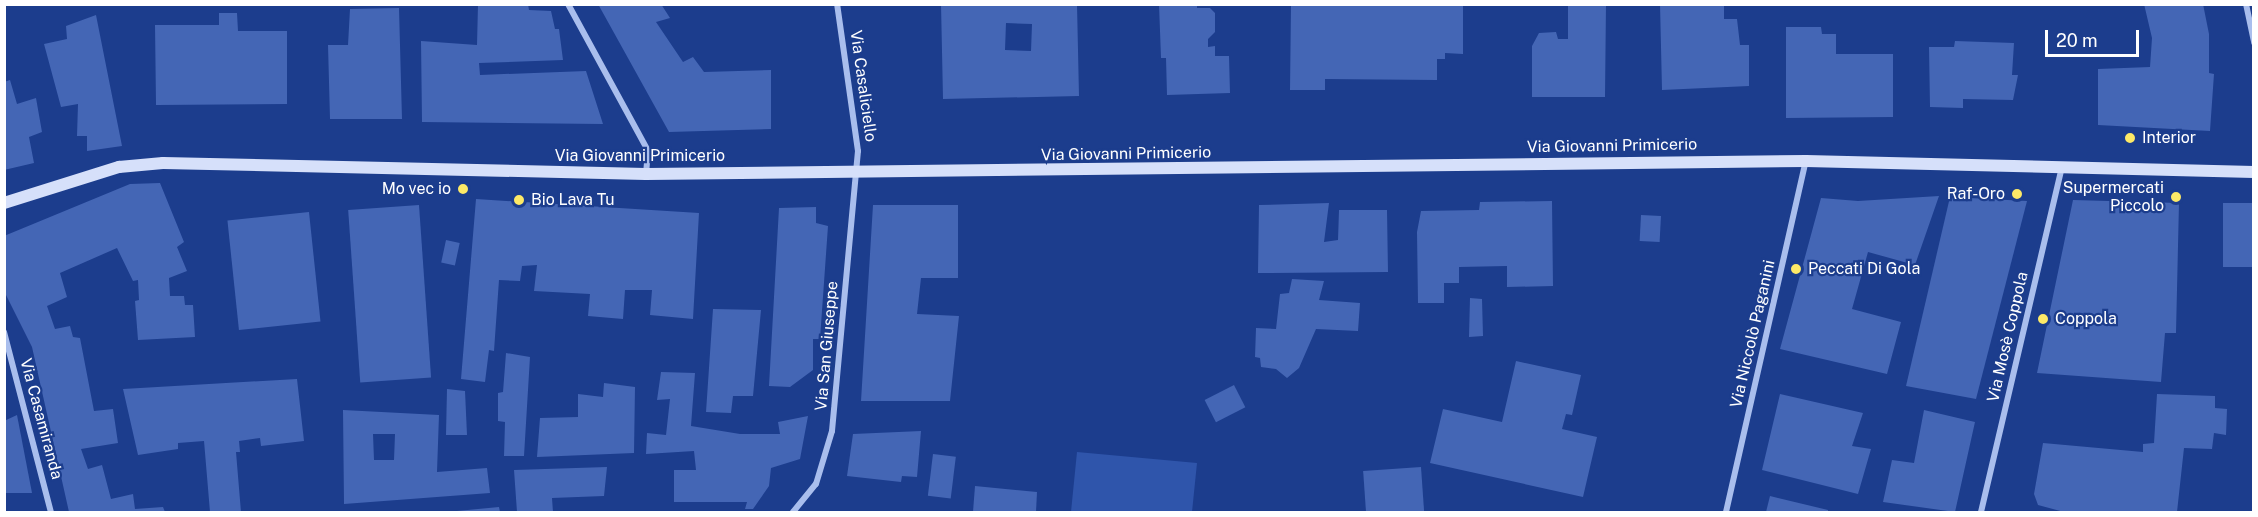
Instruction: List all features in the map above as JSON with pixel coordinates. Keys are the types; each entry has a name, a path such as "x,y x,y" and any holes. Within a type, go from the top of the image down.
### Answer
{"street":[{"path":"568,4 648,151 646,174"},
{"name":"Via Casaliciello","path":"837,4 858,151 857,172"},
{"path":"2246,4 2253,43"},
{"name":"Via Giovanni Primicerio","path":"4,202 119,167 163,163 646,174 1806,161 2253,172"},
{"name":"Via Niccolò Paganini","path":"1726,513 1806,161"},
{"name":"Via Mosè Coppola","path":"1980,513 2062,167"},
{"name":"Via San Giuseppe","path":"793,513 816,484 832,431 857,172"},
{"name":"Via Casamiranda","path":"4,332 51,513"}],"shaded area":[{"path":"1077,452 1197,463 1192,512 1071,512"}],"building":[{"path":"478,4 528,4 529,10 551,11 555,29 559,29 563,60 479,63 480,75 586,71 603,124 422,122 421,41 477,45"},
{"path":"598,4 661,4 670,18 656,22 683,62 693,57 704,72 771,70 771,129 669,132"},
{"path":"941,4 1077,4 1079,96 943,99","holes":["1006,23 1032,24 1031,51 1005,50"]},
{"path":"1159,4 1197,4 1197,8 1210,8 1215,13 1215,32 1208,39 1208,47 1215,46 1215,56 1229,56 1230,93 1167,95 1166,58 1161,58"},
{"path":"1291,4 1463,6 1463,54 1445,53 1445,59 1437,59 1437,80 1325,79 1325,90 1290,90"},
{"path":"1568,4 1606,4 1605,97 1532,97 1532,46 1539,33 1556,32 1558,39 1568,39"},
{"path":"1660,4 1724,4 1724,19 1737,19 1740,45 1749,45 1749,86 1662,90"},
{"path":"2144,4 2203,4 2209,34 2209,73 2214,74 2210,131 2098,125 2098,69 2150,67 2152,38"},
{"path":"399,8 402,119 330,119 328,45 348,45 350,9"},
{"path":"219,13 237,13 238,31 287,31 287,104 156,105 155,25 219,25"},
{"path":"96,15 122,146 87,151 87,136 77,136 78,104 61,107 44,44 67,39 66,26"},
{"path":"1786,27 1821,27 1822,34 1836,34 1836,54 1893,54 1893,117 1786,118"},
{"path":"1955,41 2014,43 2012,75 2018,75 2013,100 1963,99 1963,108 1930,107 1929,47 1954,47"},
{"path":"10,80 17,104 36,98 42,132 29,137 34,163 4,170 4,82"},
{"path":"160,183 184,242 177,247 187,271 169,278 170,296 184,296 185,305 193,305 195,337 138,340 135,301 139,300 138,280 133,281 117,248 60,273 67,297 47,306 55,329 70,326 73,337 80,338 94,411 113,409 118,443 81,449 88,469 102,465 111,499 133,494 135,509 163,507 165,512 69,512 32,347 4,291 4,236 130,184"},
{"path":"1939,196 1915,265 1868,252 1852,309 1901,322 1887,374 1780,349 1821,198 1858,201"},
{"path":"1950,197 2027,201 1976,399 1906,386"},
{"path":"476,199 699,213 693,319 650,315 652,290 625,290 623,319 588,316 590,294 534,291 537,265 522,266 520,281 499,280 494,351 489,350 485,382 461,379"},
{"path":"2073,200 2179,203 2176,333 2165,333 2161,382 2037,373"},
{"path":"1552,201 1553,286 1507,287 1507,266 1459,267 1459,283 1444,283 1444,303 1418,303 1417,232 1421,211 1479,210 1480,202"},
{"path":"1329,203 1324,242 1338,240 1339,210 1387,210 1388,272 1258,273 1259,205"},
{"path":"2223,203 2254,203 2254,267 2223,267"},
{"path":"419,205 431,378 360,383 348,210"},
{"path":"873,205 958,205 958,278 921,278 917,314 959,316 950,401 861,401"},
{"path":"816,207 816,223 828,226 820,339 813,339 813,370 790,387 769,386 779,208"},
{"path":"309,212 320,321 239,330 227,221"},
{"path":"1641,215 1661,216 1660,242 1640,241"},
{"path":"446,240 460,243 455,265 441,262"},
{"path":"1292,279 1324,281 1319,300 1360,303 1358,331 1316,329 1299,368 1287,378 1276,369 1261,367 1260,358 1255,357 1256,328 1276,329 1280,294 1289,293"},
{"path":"1470,298 1482,299 1483,336 1469,337"},
{"path":"713,309 761,310 753,396 733,396 731,413 706,412"},
{"path":"506,353 530,357 524,456 504,456 505,422 498,421 498,393 503,392"},
{"path":"1516,361 1581,375 1572,415 1566,414 1562,429 1597,437 1583,497 1430,463 1443,409 1502,422"},
{"path":"661,372 695,373 691,426 740,434 780,434 778,422 808,416 800,459 771,468 769,486 753,509 745,509 747,502 674,502 674,470 696,470 694,451 646,454 647,433 666,435 670,399 657,400"},
{"path":"297,379 304,441 261,446 260,438 239,441 240,452 236,452 241,512 210,512 204,441 178,443 178,449 138,455 123,389"},
{"path":"604,383 635,387 634,453 537,457 540,418 578,417 578,394 603,397"},
{"path":"1234,385 1245,407 1216,422 1205,400"},
{"path":"447,389 465,391 467,435 446,435"},
{"path":"1780,394 1863,413 1852,446 1871,449 1858,494 1762,470"},
{"path":"2157,394 2215,396 2215,408 2227,409 2226,435 2214,433 2212,449 2184,448 2177,512 2064,512 2038,505 2034,494 2043,443 2143,452 2143,444 2154,443"},
{"path":"343,410 439,415 437,472 487,468 490,493 344,504","holes":["373,434 395,434 394,460 374,460"]},
{"path":"1924,410 1975,422 1955,512 1883,502 1892,460 1914,463"},
{"path":"17,415 32,493 4,493 4,421"},
{"path":"921,431 917,477 902,476 901,482 847,476 853,434"},
{"path":"933,454 956,457 951,498 928,496"},
{"path":"607,467 604,496 552,498 553,512 517,512 514,470"},
{"path":"1421,467 1424,512 1366,512 1363,471"},
{"path":"975,486 1037,492 1036,512 973,512"},
{"path":"1770,496 1828,510 1828,512 1766,512"},
{"path":"499,507 500,512 457,512 457,511"}],"place":[{"name":"Interior","path":"2130,138"},
{"name":"Mo vec io","path":"463,189"},
{"name":"Raf-Oro","path":"2017,194"},
{"name":"Supermercati Piccolo","path":"2176,197"},
{"name":"Bio Lava Tu","path":"519,200"},
{"name":"Peccati Di Gola","path":"1796,269"},
{"name":"Coppola","path":"2043,319"}]}
